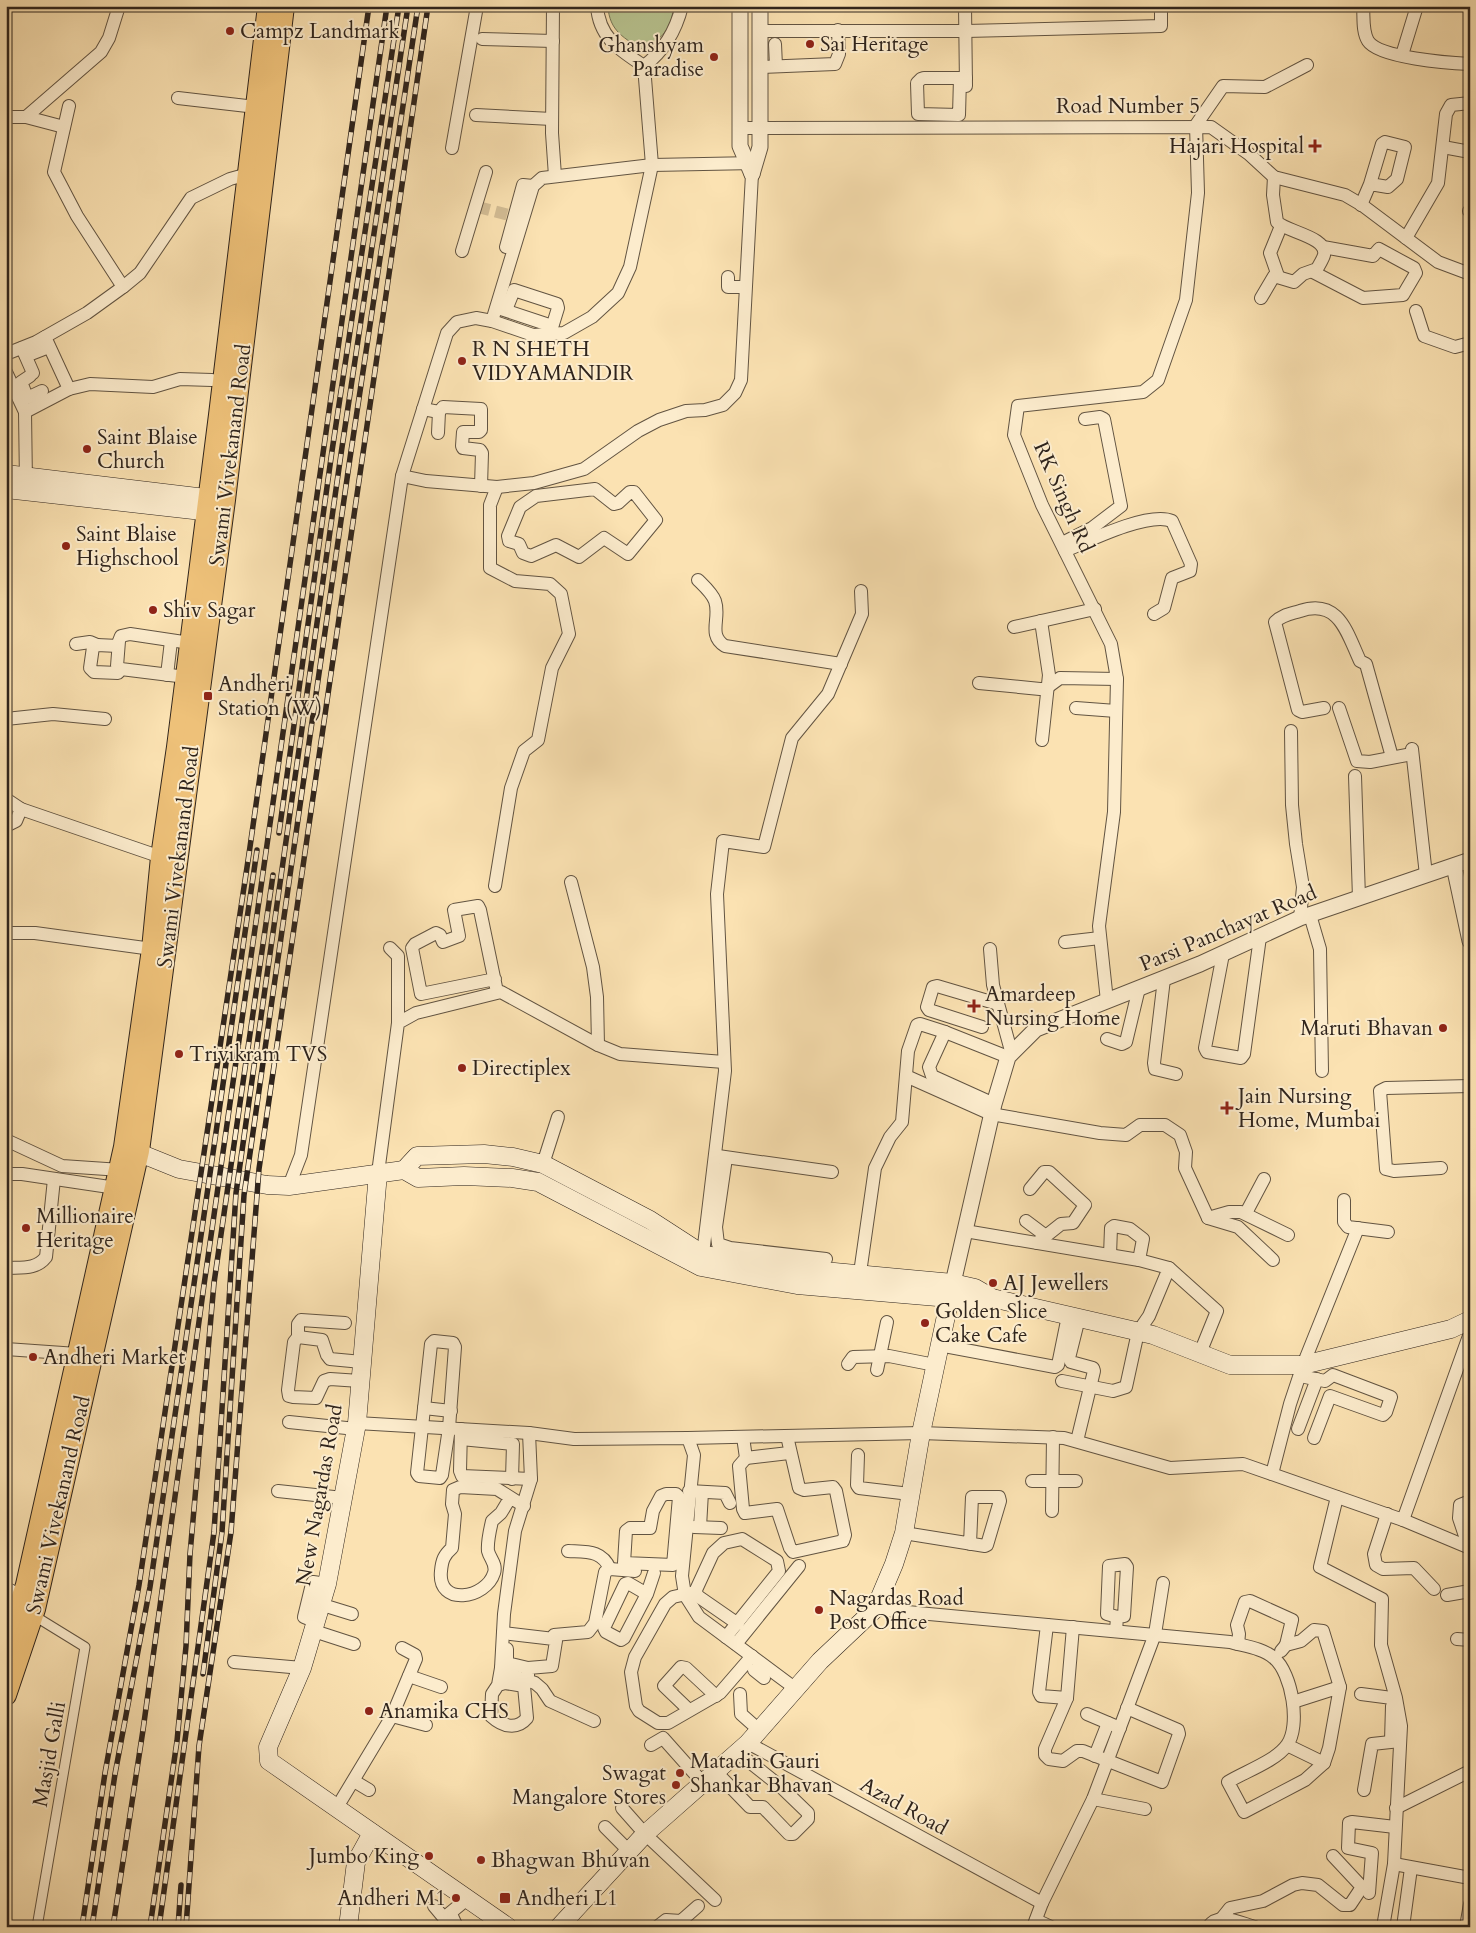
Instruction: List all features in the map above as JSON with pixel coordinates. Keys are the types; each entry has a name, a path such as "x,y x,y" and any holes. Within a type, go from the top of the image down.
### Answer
{"main road":[{"name":"Swami Vivekanand Road","path":"6,1644 20,1602 132,1149 216,506 225,380 268,6"},
{"name":"Swami Vivekanand Road","path":"225,380 284,6"},
{"path":"6,474 26,484 216,506"},
{"path":"6,489 26,484"},
{"name":"Swami Vivekanand Road","path":"6,1694 20,1602 77,1354 118,1179 132,1149 181,642 216,506"},
{"path":"132,1149 180,1169 267,1186 290,1186 378,1173 512,1178 538,1182 702,1261 797,1285 951,1290"},
{"path":"411,1174 417,1156 484,1154 514,1157 543,1164 650,1220 702,1261 756,1257 860,1272 951,1290 973,1304 992,1298 1152,1334 1230,1365 1301,1371 1451,1329 1470,1320"},
{"name":"New Nagardas Road","path":"336,1809 269,1761 268,1747 302,1668 314,1612 327,1584 357,1426 378,1173"},
{"path":"558,1927 645,1834 748,1742 820,1661 875,1609 894,1564 904,1533 921,1433 951,1290"},
{"path":"336,1809 508,1927"},
{"path":"348,1927 356,1862 372,1833"}],"street":[{"path":"26,117 101,52 109,38 119,6"},
{"path":"452,148 477,6"},
{"path":"553,6 552,119 555,176"},
{"path":"596,6 597,16 604,34 614,46 644,66"},
{"path":"644,66 660,52 668,40 678,23 682,6"},
{"path":"740,6 740,146 751,166"},
{"path":"584,469 595,489 614,504 618,503 630,492 634,492 656,520 628,554 604,538 579,557 556,545 534,556 525,555 519,544 509,541 508,536 520,507 535,489 584,469 638,431 660,420 686,411 706,410 723,406 736,393 741,380 751,166 760,147 760,6"},
{"path":"963,78 924,78 918,81 918,114 938,121 959,114 963,78 966,31 965,6"},
{"path":"760,31 966,31 1161,26 1161,6"},
{"path":"1363,6 1364,29 1368,41 1377,49 1402,55 1470,64"},
{"path":"1402,55 1417,6"},
{"path":"760,67 835,64 839,54 838,30"},
{"path":"482,39 553,41"},
{"path":"775,44 776,66"},
{"path":"1196,125 1223,86 1265,87 1307,65"},
{"path":"501,309 564,334 592,317 618,293 630,266 652,165 644,66"},
{"path":"963,78 967,126"},
{"path":"178,98 256,107"},
{"path":"1406,264 1411,242 1436,189 1448,109 1452,105 1470,103"},
{"path":"69,106 54,172 77,216 123,287"},
{"path":"476,115 552,119"},
{"path":"6,117 26,117 64,127"},
{"name":"Road Number 5","path":"741,128 938,121 967,126 1196,125 1211,127 1249,154 1274,178"},
{"name":"RK Singh Rd","path":"1107,1001 1099,926 1114,812 1117,679 1111,644 1095,608 1042,505 1014,435 1018,406 1143,392 1158,380 1186,300 1198,193 1196,125"},
{"path":"1443,147 1470,152"},
{"path":"501,261 517,217 533,186 542,178 652,165 751,166"},
{"path":"462,251 477,207 486,172"},
{"path":"6,354 24,352 47,342 123,287 140,273 191,198 230,179 248,174"},
{"path":"1313,272 1324,255 1323,247 1317,240 1281,226 1275,217 1274,178 1345,195 1438,262 1470,274"},
{"path":"1361,205 1370,184"},
{"path":"501,309 517,217"},
{"path":"1281,226 1270,252 1278,276 1291,282 1303,274 1313,272 1363,298 1399,296 1404,294 1416,273 1416,269 1379,249 1373,256 1323,247"},
{"path":"1260,298 1271,279 1278,276"},
{"path":"728,287 745,287"},
{"path":"492,321 514,290 549,301 558,306 551,330"},
{"path":"1416,311 1424,336 1455,347 1470,343"},
{"path":"290,1186 302,1155 402,476 447,333 457,322 476,318 492,321 533,336 551,330"},
{"path":"47,342 69,389"},
{"path":"24,352 32,375 21,382 28,406 26,484"},
{"path":"6,372 28,406"},
{"path":"28,406 69,389 90,384 153,387 180,379 225,380"},
{"path":"28,406 42,391"},
{"path":"438,433 439,412 443,406 481,409 481,430 479,432 464,432 462,446 463,448 480,450 482,453 481,486"},
{"path":"424,408 439,412"},
{"path":"1064,547 1121,506 1104,419 1100,417 1085,419"},
{"path":"402,476 426,481 481,486 535,489 595,489"},
{"path":"495,886 511,788 524,751 538,740 552,668 569,634 561,594 550,584 515,581 490,568 490,505 497,487"},
{"path":"1064,547 1123,527 1159,518 1172,521 1191,564 1190,571 1172,578 1164,608 1154,614"},
{"path":"698,580 715,599 718,613 714,632 718,642 726,646 840,664"},
{"path":"756,1257 718,1244 716,1227 721,1157 724,1062 717,894 723,841 764,847 792,738 828,694 862,614 861,591"},
{"path":"1324,708 1302,712 1298,710 1275,622 1280,617 1310,607 1333,612 1342,621 1360,661 1366,664 1392,757"},
{"path":"1014,627 1095,608"},
{"path":"1041,621 1047,654 1048,687 1042,740"},
{"path":"177,676 121,669 117,666 118,646 121,636 130,634 181,642"},
{"path":"76,644 90,642 97,645 118,646"},
{"path":"97,645 93,647 90,668 94,672 118,673 121,669"},
{"path":"979,683 1040,689 1048,687 1060,678 1117,679"},
{"path":"1076,708 1116,711"},
{"path":"1339,708 1357,761 1370,762 1412,752 1426,875"},
{"path":"6,719 53,714 105,719"},
{"path":"1291,731 1292,805 1305,916 1320,950 1322,1072"},
{"path":"1355,776 1359,898"},
{"path":"6,799 21,809 161,857"},
{"path":"6,826 16,822 21,809"},
{"name":"Parsi Panchayat Road","path":"1009,1054 1036,1028 1164,979 1305,916 1470,860"},
{"path":"1454,866 1470,942"},
{"path":"571,882 593,967 597,997 598,1045"},
{"path":"495,979 423,995 420,992 412,948 436,933 440,935 443,942 459,936 454,913 456,909 475,906 480,910 498,992"},
{"path":"6,933 36,933 152,949"},
{"path":"1223,954 1205,1048 1207,1052 1241,1058 1244,1054 1260,937"},
{"path":"1065,942 1100,938"},
{"path":"378,1173 398,1023 398,956 390,948"},
{"path":"951,1290 992,1109 1009,1054 994,985 990,949"},
{"path":"1164,979 1154,1063 1155,1069 1176,1074"},
{"path":"982,1027 928,1010 927,1007 933,987 937,986 998,1004"},
{"path":"1107,1039 1122,1044 1126,1042 1139,988"},
{"path":"448,989 452,1004"},
{"path":"398,1023 416,1013 498,992 504,993 598,1045 625,1055 724,1062"},
{"path":"860,1272 875,1168 890,1136 902,1122 909,1049 917,1025 920,1024 1009,1054"},
{"path":"945,1032 929,1067 932,1076 992,1109"},
{"path":"906,1076 992,1109 1100,1133 1126,1135 1140,1124 1165,1125 1180,1135 1186,1152 1185,1168 1208,1218 1238,1227 1274,1260"},
{"path":"1441,1168 1394,1171 1386,1169 1380,1091 1386,1088 1470,1086"},
{"path":"543,1164 558,1117"},
{"path":"6,1140 62,1166 118,1179"},
{"path":"721,1157 832,1172"},
{"path":"702,1261 721,1157"},
{"path":"1030,1188 1044,1172 1049,1172 1085,1205 1073,1223 1061,1224 1042,1240"},
{"path":"6,1174 22,1174 54,1179 118,1179"},
{"path":"6,1268 32,1267 41,1263 46,1257 54,1179"},
{"path":"1246,1213 1264,1179"},
{"path":"1344,1200 1346,1224 1358,1228 1388,1232"},
{"path":"1208,1218 1230,1212 1246,1213 1288,1235"},
{"path":"1026,1221 1042,1240"},
{"path":"1110,1256 1111,1228 1114,1226 1130,1230 1143,1239 1139,1260"},
{"path":"1272,1474 1301,1371 1358,1228"},
{"path":"965,1231 1042,1240 1169,1268 1217,1311 1200,1353"},
{"path":"802,1263 826,1259"},
{"path":"1062,1381 1113,1391 1126,1387 1138,1332 1149,1316 1169,1268"},
{"path":"939,1345 1055,1367 1058,1365 1074,1317"},
{"path":"1074,1317 1071,1362 1093,1368 1091,1387 1077,1441"},
{"path":"345,1323 301,1320 298,1324 298,1337 294,1342 289,1396 316,1398 324,1381 330,1379 360,1381"},
{"path":"877,1370 887,1322"},
{"path":"1403,1520 1470,1333"},
{"path":"298,1337 322,1340 326,1355 330,1358 362,1362"},
{"path":"455,1434 440,1478 418,1476 417,1473 428,1431 424,1408 431,1344 434,1341 453,1343 455,1347 451,1411 455,1434 460,1471 462,1476 531,1479"},
{"path":"6,1349 77,1354"},
{"path":"848,1364 852,1357 880,1356 935,1365"},
{"path":"1301,1371 1317,1380 1325,1381 1333,1375 1390,1396 1391,1399 1383,1415 1330,1396 1314,1438"},
{"path":"1298,1429 1317,1380"},
{"path":"424,1408 451,1411"},
{"path":"289,1422 428,1431 492,1438 513,1444 512,1478"},
{"path":"455,1434 529,1433 574,1439 921,1433 1052,1442 1077,1441 1170,1468 1243,1464 1403,1520 1418,1529 1463,1548"},
{"path":"525,1678 527,1718 517,1726 502,1725 491,1716 492,1694 498,1685 501,1668 515,1531 531,1479 529,1433"},
{"path":"787,1436 789,1452 799,1488 804,1490 833,1487 836,1491 845,1535 843,1541 793,1552 777,1509 745,1512 742,1509 739,1466 746,1458 789,1452"},
{"path":"743,1437 746,1458"},
{"path":"688,1438 694,1455 679,1557 682,1576 699,1617 731,1641 756,1668 796,1689"},
{"path":"1052,1442 1052,1511"},
{"path":"858,1455 857,1485 859,1488 910,1494"},
{"path":"1032,1481 1076,1481"},
{"path":"510,1498 501,1513 492,1521 488,1551 494,1564 494,1574 479,1591 471,1595 452,1594 442,1588 440,1581 442,1562 445,1554 452,1548 455,1514 451,1497 453,1490 460,1488 497,1488 524,1506"},
{"path":"278,1491 343,1498"},
{"path":"689,1492 725,1493 730,1503"},
{"path":"700,1527 702,1492"},
{"path":"679,1557 672,1566 628,1564 623,1561 626,1531 630,1528 650,1528 653,1511 663,1494 678,1496 683,1529"},
{"path":"1337,1497 1320,1567 1382,1599 1381,1645 1401,1726 1396,1741 1394,1864 1392,1887 1384,1923 1405,1923 1411,1868"},
{"path":"1470,1501 1460,1505 1460,1527 1465,1536 1470,1537"},
{"path":"1387,1514 1374,1554 1376,1565 1383,1569 1414,1568 1434,1589"},
{"path":"683,1529 700,1527 721,1528"},
{"path":"1440,1537 1460,1527"},
{"path":"904,1533 970,1544"},
{"path":"690,1594 713,1553 724,1543 742,1539 777,1561 779,1571 738,1624 731,1641"},
{"path":"568,1551 598,1554 606,1559 610,1569"},
{"path":"731,1641 799,1566"},
{"path":"554,1635 588,1632 592,1628 602,1580 605,1572 610,1569 682,1576"},
{"path":"647,1594 654,1573"},
{"path":"494,1574 509,1576"},
{"path":"1095,1756 1127,1708 1155,1634 1163,1583"},
{"path":"1447,1595 1470,1591"},
{"path":"738,1624 699,1597 690,1594 673,1597 665,1604 635,1657 631,1672 636,1706 643,1714 663,1724 716,1696 756,1668"},
{"path":"1238,1644 1239,1634 1237,1625 1245,1603 1250,1601 1292,1620 1286,1645 1275,1658"},
{"name":"Masjid Galli","path":"20,1602 85,1647 38,1927"},
{"path":"875,1609 1155,1634 1238,1644 1275,1658 1287,1680 1293,1702 1293,1726 1288,1745 1275,1755 1228,1782 1244,1812 1305,1780 1324,1763 1330,1748 1340,1687 1322,1631 1314,1630 1301,1641 1286,1645"},
{"path":"314,1612 352,1614"},
{"path":"314,1612 354,1644"},
{"path":"1116,1631 1117,1617"},
{"path":"1047,1625 1040,1696 1067,1698"},
{"path":"1073,1627 1067,1698 1045,1749 1045,1755 1056,1762 1069,1758 1077,1751 1095,1756 1160,1783 1164,1781 1179,1734 1178,1730 1127,1708"},
{"path":"498,1685 525,1678 552,1666 556,1641 554,1639 505,1634"},
{"path":"505,1634 507,1663 542,1689 550,1700 594,1721"},
{"path":"1457,1639 1470,1640"},
{"path":"336,1809 392,1716 416,1660 415,1654 402,1648"},
{"path":"234,1662 302,1668"},
{"path":"688,1710 664,1686 682,1667 716,1696"},
{"path":"501,1668 505,1673 525,1678"},
{"path":"409,1676 441,1687"},
{"path":"1293,1702 1340,1687"},
{"path":"652,1745 663,1738 750,1807 763,1807 788,1834 793,1834 808,1819 808,1813 780,1786 748,1742 741,1714 740,1694"},
{"path":"1360,1694 1394,1698"},
{"path":"362,1767 357,1762 392,1700"},
{"path":"1087,1714 1114,1726"},
{"path":"392,1716 426,1725"},
{"path":"1051,1927 1034,1923 1042,1902 1093,1799 1107,1762 1114,1726"},
{"path":"1364,1790 1372,1744 1396,1741"},
{"name":"Azad Road","path":"748,1742 1042,1902"},
{"path":"1288,1745 1324,1763"},
{"path":"1396,1808 1470,1771"},
{"path":"354,1781 369,1790"},
{"path":"1093,1799 1145,1810"},
{"path":"622,1808 645,1834 715,1900"},
{"path":"1369,1893 1372,1853 1348,1848 1349,1823 1395,1827"},
{"path":"603,1829 626,1854"},
{"path":"1222,1918 1230,1908 1263,1901 1296,1883 1318,1885 1343,1905 1350,1904 1362,1887 1333,1856"},
{"path":"1394,1864 1470,1878"},
{"path":"1392,1887 1410,1888"},
{"path":"434,1906 442,1917 451,1914 467,1899"},
{"path":"1466,1927 1470,1904"},
{"path":"657,1927 666,1920 681,1921 698,1906"},
{"path":"451,1914 458,1927"},
{"path":"1208,1927 1214,1920 1222,1918 1255,1927"}],"green space":[{"path":"608,6 673,6 671,21 665,32 644,50 619,33 611,22"}],"tunnel":[{"path":"478,207 513,216"}],"railway":[{"path":"82,1927 105,1773 139,1585 249,854 369,6"},
{"path":"113,1927 143,1730 204,1285 387,6"},
{"path":"279,833 332,451 399,6"},
{"path":"159,1927 214,1532 236,1193 341,454 408,6"},
{"path":"203,1674 222,1532 244,1195 350,458 418,6"},
{"path":"186,1927 199,1746 231,1532 259,1169 428,6"},
{"path":"92,1927 115,1774 150,1587 257,850"},
{"path":"150,1927 177,1741 186,1646 190,1554 214,1283 273,875"},
{"path":"178,1927 181,1885"}],"place":[{"name":"Campz Landmark","path":"230,31"},
{"name":"Sai Heritage","path":"810,44"},
{"name":"Ghanshyam Paradise","path":"714,57"},
{"name":"Hajari Hospital","path":"1315,146"},
{"name":"R N SHETH VIDYAMANDIR","path":"462,361"},
{"name":"Saint Blaise Church","path":"87,449"},
{"name":"Saint Blaise Highschool","path":"66,546"},
{"name":"Shiv Sagar","path":"153,610"},
{"name":"Andheri Station (W)","path":"208,696"},
{"name":"Amardeep Nursing Home","path":"974,1006"},
{"name":"Maruti Bhavan","path":"1443,1028"},
{"name":"Trivikram TVS","path":"179,1054"},
{"name":"Directiplex","path":"462,1068"},
{"name":"Jain Nursing Home, Mumbai","path":"1227,1108"},
{"name":"Millionaire Heritage","path":"26,1228"},
{"name":"AJ Jewellers","path":"993,1283"},
{"name":"Golden Slice Cake Cafe","path":"925,1323"},
{"name":"Andheri Market","path":"33,1357"},
{"name":"Nagardas Road Post Office","path":"819,1610"},
{"name":"Anamika CHS","path":"369,1711"},
{"name":"Matadin Gauri Shankar Bhavan","path":"680,1773"},
{"name":"Swagat Mangalore Stores","path":"676,1785"},
{"name":"Jumbo King","path":"429,1856"},
{"name":"Bhagwan Bhuvan","path":"481,1860"},
{"name":"Andheri M1","path":"456,1898"},
{"name":"Andheri L1","path":"505,1898"}]}
